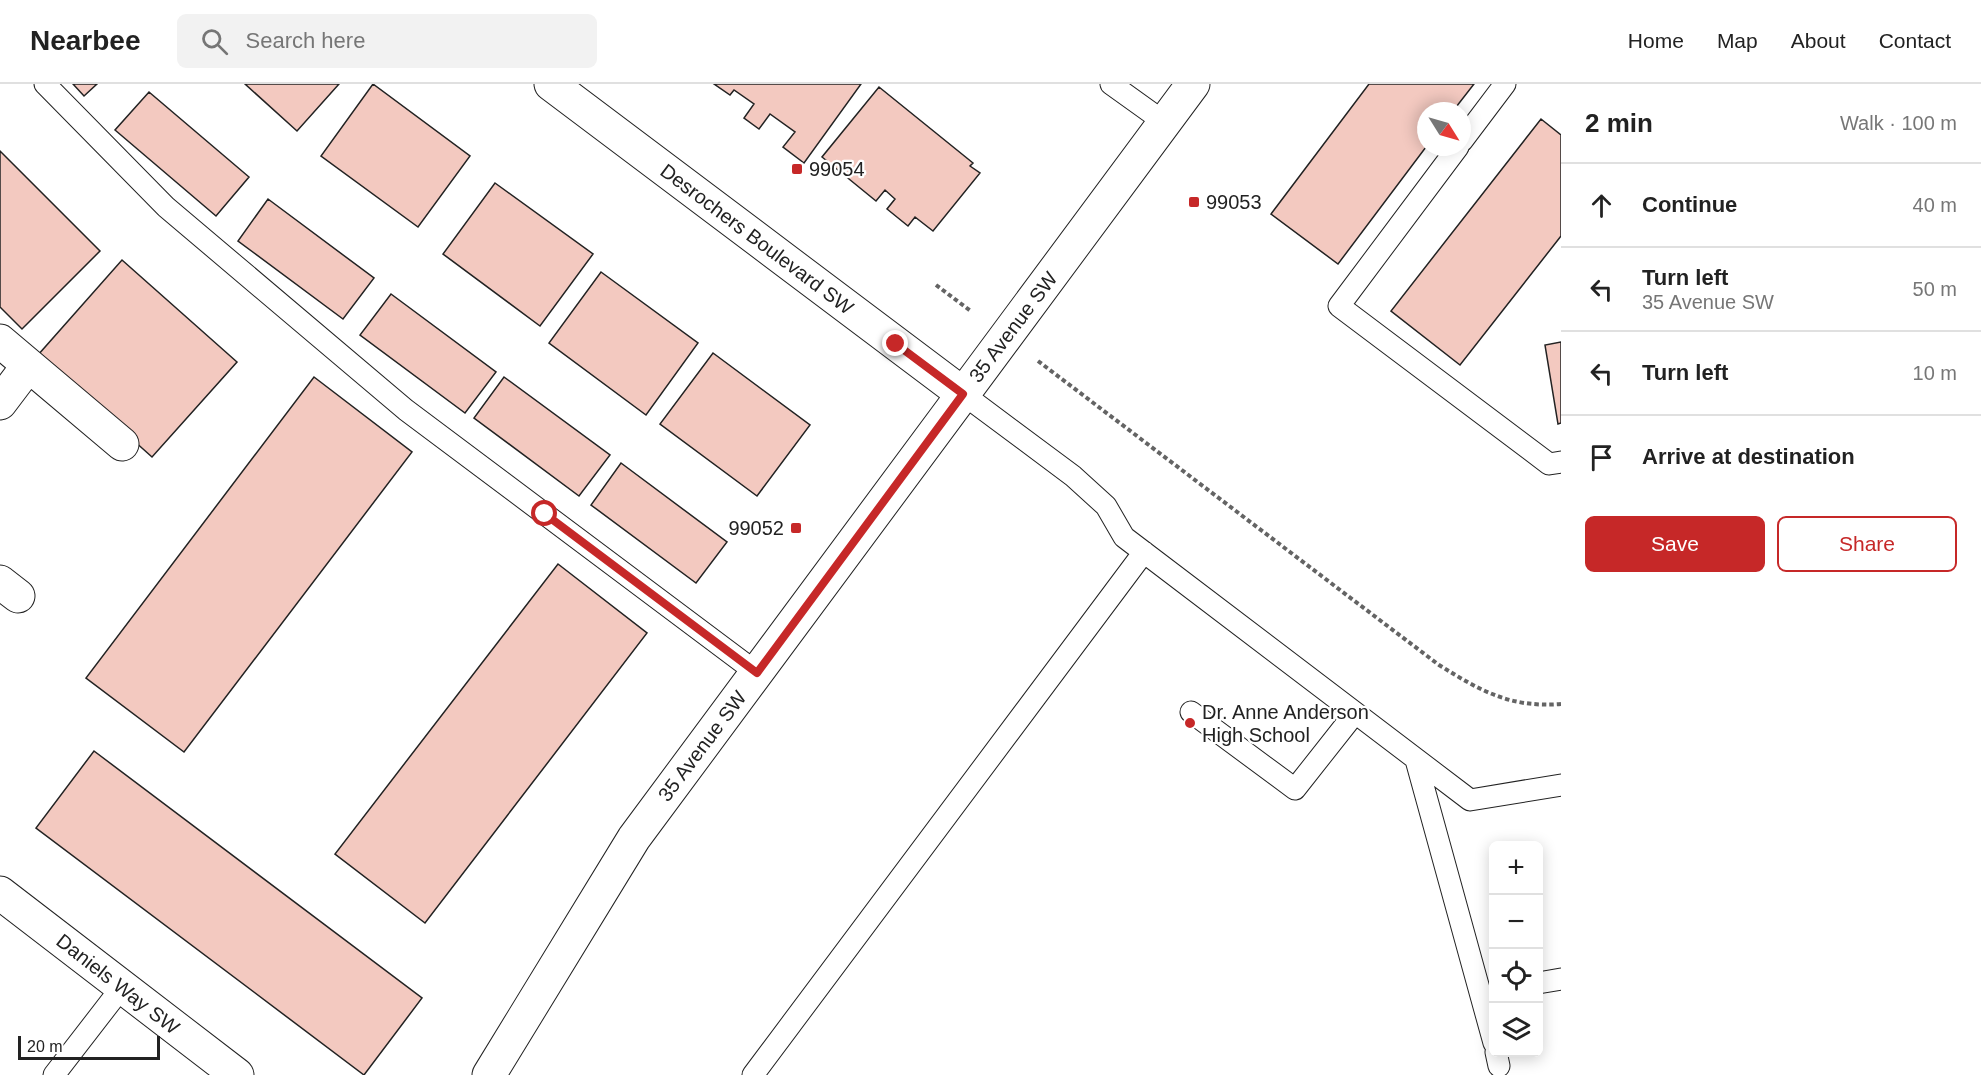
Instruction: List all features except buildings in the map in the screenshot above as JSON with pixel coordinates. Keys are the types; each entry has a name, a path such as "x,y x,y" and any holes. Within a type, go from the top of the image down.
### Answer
{"street":[{"name":"Desrochers Boulevard SW","path":"551,84 963,394"},
{"name":"35 Avenue SW","path":"489,1075 634,838 1193,84"},
{"path":"0,341 122,444"},
{"path":"0,404 28,366"},
{"name":"Daniels Way SW","path":"0,892 237,1075"}],"lane":[{"path":"45,84 166,207 406,410 757,673"},
{"path":"1111,84 1164,122"},
{"path":"1471,129 1505,84"},
{"path":"1451,156 1339,306 1549,464 1561,462"},
{"path":"963,394 1073,476 1106,506 1125,537 1470,800 1561,785"},
{"path":"753,1075 1144,552"},
{"path":"1191,712 1294,789 1355,713"},
{"path":"1416,760 1487,992"},
{"path":"1543,982 1561,979"},
{"path":"54,1075 122,987"}],"path":[{"path":"1050,371 1439,665 1499,699 1534,706 1561,704"}],"place":[{"name":"99054","path":"797,169"},
{"name":"99053","path":"1194,202"},
{"name":"99052","path":"796,528"},
{"name":"Dr. Anne Anderson High School","path":"1190,723"}],"route":[{"path":"545,514 757,673 963,394 896,344"}]}
